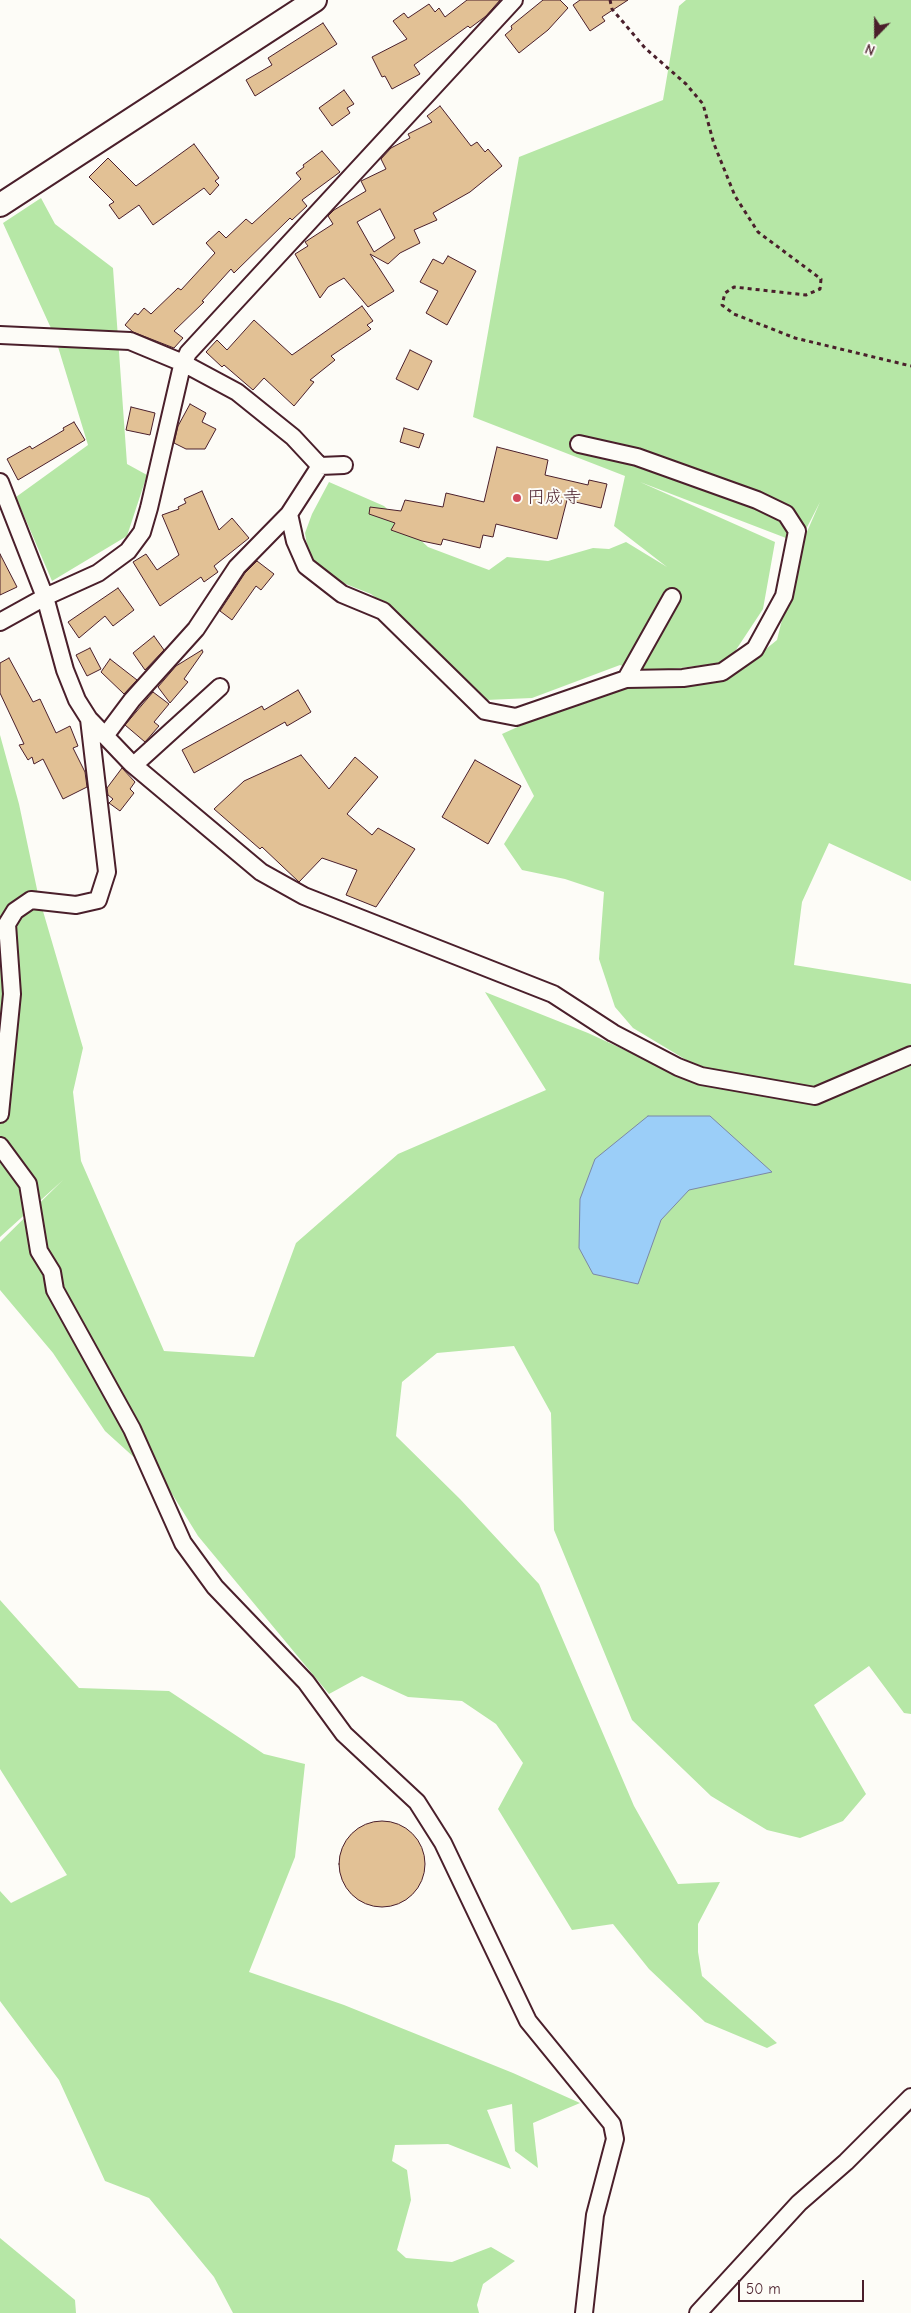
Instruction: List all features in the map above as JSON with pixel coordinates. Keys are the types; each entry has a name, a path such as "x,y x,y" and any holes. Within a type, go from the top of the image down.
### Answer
{"street":[{"path":"0,205 316,0"},
{"path":"0,622 45,597 98,573 128,551 142,532 183,363 196,342 514,0"},
{"path":"0,335 130,341 183,363 237,392 292,437 320,466 344,466"},
{"path":"289,514 295,541 306,566 342,594 382,611 486,711 516,717 626,679 683,678 722,672 755,649 784,596 797,531 786,514 757,500 637,457 579,444"},
{"path":"105,736 132,700 196,629 237,567 289,514 320,466"},
{"path":"0,482 45,597 65,670 77,700 89,719 134,765 261,872 304,896 553,994 613,1033 693,1073 815,1096 911,1055"},
{"path":"626,679 672,598"},
{"path":"134,765 220,688"},
{"path":"0,1114 12,994 6,924 15,911 31,900 76,905 98,900 107,872 89,719"},
{"path":"0,1146 28,1184 39,1251 52,1272 54,1290 132,1429 183,1543 215,1587 306,1682 344,1734 417,1802 442,1843 528,2021 612,2124 615,2139 595,2215 584,2313"},
{"path":"698,2313 799,2203 846,2162 911,2097"}],"path":[{"path":"610,0 612,9 645,48 686,84 703,104 714,144 735,196 758,232 821,279 820,289 806,295 734,287 725,293 722,305 734,314 795,338 911,366"}],"green space":[{"path":"686,0 911,0 911,881 829,843 802,902 794,965 911,984 911,1714 904,1713 869,1666 814,1705 866,1794 843,1821 800,1838 767,1830 711,1796 632,1720 554,1530 551,1413 514,1346 437,1353 402,1382 396,1436 460,1499 539,1584 634,1806 678,1884 720,1882 698,1924 698,1952 702,1976 777,2043 767,2048 705,2022 649,1969 613,1924 572,1930 498,1809 523,1763 496,1724 462,1701 408,1697 362,1676 329,1694 198,1536 169,1489 105,1431 53,1353 0,1290 0,1242 63,1180 0,1237 0,735 19,804 38,894 83,1048 73,1092 81,1161 164,1351 254,1357 296,1243 398,1154 546,1090 485,992 588,1033 692,1081 698,1067 633,1028 615,1007 599,959 604,892 565,879 522,870 504,844 534,796 502,734 597,691 730,678 777,640 799,550 820,502 799,543 640,482 775,542 763,609 728,662 640,673 620,665 532,698 486,700 442,661 417,630 388,607 371,594 323,575 309,557 305,533 312,514 329,482 384,506 428,547 489,570 507,557 548,561 593,548 609,549 626,542 667,567 614,526 625,476 473,417 519,157 663,100 679,6"},
{"path":"41,198 55,224 113,268 127,464 147,475 127,536 52,581 16,497 88,445 55,337 3,223"},
{"path":"0,1600 79,1688 169,1691 264,1754 305,1764 295,1857 249,1972 344,2005 513,2073 580,2103 533,2123 538,2168 515,2151 512,2104 487,2110 511,2169 448,2144 395,2145 392,2161 407,2170 411,2200 397,2250 406,2258 452,2262 491,2247 515,2261 483,2284 477,2305 479,2313 233,2313 214,2277 149,2198 105,2181 59,2080 0,2001 0,1891 11,1903 67,1875 0,1769"},
{"path":"0,2238 75,2300 76,2313 0,2313"}],"water":[{"path":"648,1116 710,1116 772,1172 689,1190 661,1220 638,1284 593,1274 579,1248 580,1199 595,1159"}],"building":[{"path":"467,0 500,0 486,16 470,28 468,26 414,65 420,74 392,89 385,76 382,77 372,57 407,39 393,21 404,13 408,18 429,4 435,12 439,8 445,17"},
{"path":"543,0 560,0 568,8 548,30 519,53 505,35 512,29 511,26"},
{"path":"580,0 628,0 602,17 605,21 590,31 573,5"},
{"path":"323,23 337,44 255,96 246,80 272,65 268,58"},
{"path":"344,90 354,104 347,108 350,113 332,126 319,108"},
{"path":"440,106 471,146 477,142 485,152 488,149 502,166 470,192 433,213 437,220 414,230 420,243 400,253 388,264 370,254 394,291 368,307 344,278 328,287 320,298 295,254 308,246 305,242 333,224 328,216 334,210 366,191 361,181 386,169 381,159 391,148 410,138 408,134 432,122 427,116","holes":["380,209 395,238 374,252 357,222"]},
{"path":"194,144 219,178 215,181 219,185 210,195 204,188 153,225 139,205 119,219 109,205 114,202 89,177 108,158 136,186"},
{"path":"322,151 340,172 302,200 307,206 292,220 290,218 234,273 231,269 202,301 204,302 174,331 183,338 174,348 133,332 125,325 135,313 138,315 144,308 151,314 178,288 181,290 215,253 206,243 219,231 226,238 246,219 252,224 301,179 296,173 304,167 303,165"},
{"path":"448,256 476,271 447,325 426,313 438,291 420,282 433,259 443,264"},
{"path":"362,306 373,321 367,325 371,329 331,356 335,360 310,380 314,382 294,406 264,378 253,390 224,365 222,367 206,352 217,340 227,350 254,320 292,355"},
{"path":"410,350 432,361 418,390 396,379"},
{"path":"190,404 206,413 202,422 216,429 205,449 186,449 174,443 178,426"},
{"path":"131,407 155,413 150,435 126,430"},
{"path":"74,422 85,440 18,480 7,459 30,446 32,449"},
{"path":"404,428 424,434 419,448 400,442"},
{"name":"円成寺","path":"497,447 548,460 545,475 588,485 589,480 607,484 601,508 567,500 557,539 496,524 493,537 483,535 480,548 443,539 441,545 422,541 391,530 395,523 369,514 370,507 401,511 405,500 443,507 446,493 484,502"},
{"path":"202,491 219,530 232,518 249,538 214,566 218,572 204,582 201,577 160,606 133,562 146,554 157,570 179,555 162,515 179,509 178,507 186,503 184,499"},
{"path":"0,554 17,587 0,595"},
{"path":"257,561 274,574 261,590 256,586 232,620 220,611 245,573"},
{"path":"118,588 134,610 113,626 105,616 79,638 68,622"},
{"path":"154,636 164,650 145,670 133,653"},
{"path":"90,648 101,669 87,676 76,655"},
{"path":"202,650 203,652 184,679 188,682 170,703 158,687 176,666"},
{"path":"9,658 33,702 40,699 56,733 70,726 78,746 73,748 85,772 87,787 63,799 43,759 34,764 32,757 28,760 19,745 24,744 0,693 0,663"},
{"path":"110,659 137,680 124,694 101,672"},
{"path":"298,690 311,712 287,726 285,722 194,773 182,750 262,706 264,710"},
{"path":"153,692 169,704 154,722 159,726 145,742 125,725"},
{"path":"301,755 329,789 355,757 378,777 347,814 372,835 378,828 415,849 376,907 346,895 357,870 322,858 299,882 262,847 260,849 214,809 244,781"},
{"path":"475,760 521,786 488,844 442,817"},
{"path":"122,768 135,782 130,789 134,793 120,811 109,803 113,799 108,795 107,788"},
{"path":"374,1821 390,1821 399,1824 413,1833 422,1847 425,1864 422,1881 413,1895 399,1904 390,1907 374,1907 358,1900 346,1888 339,1872 339,1856 346,1840 358,1828"}],"place":[{"name":"円成寺","path":"517,498"}]}
